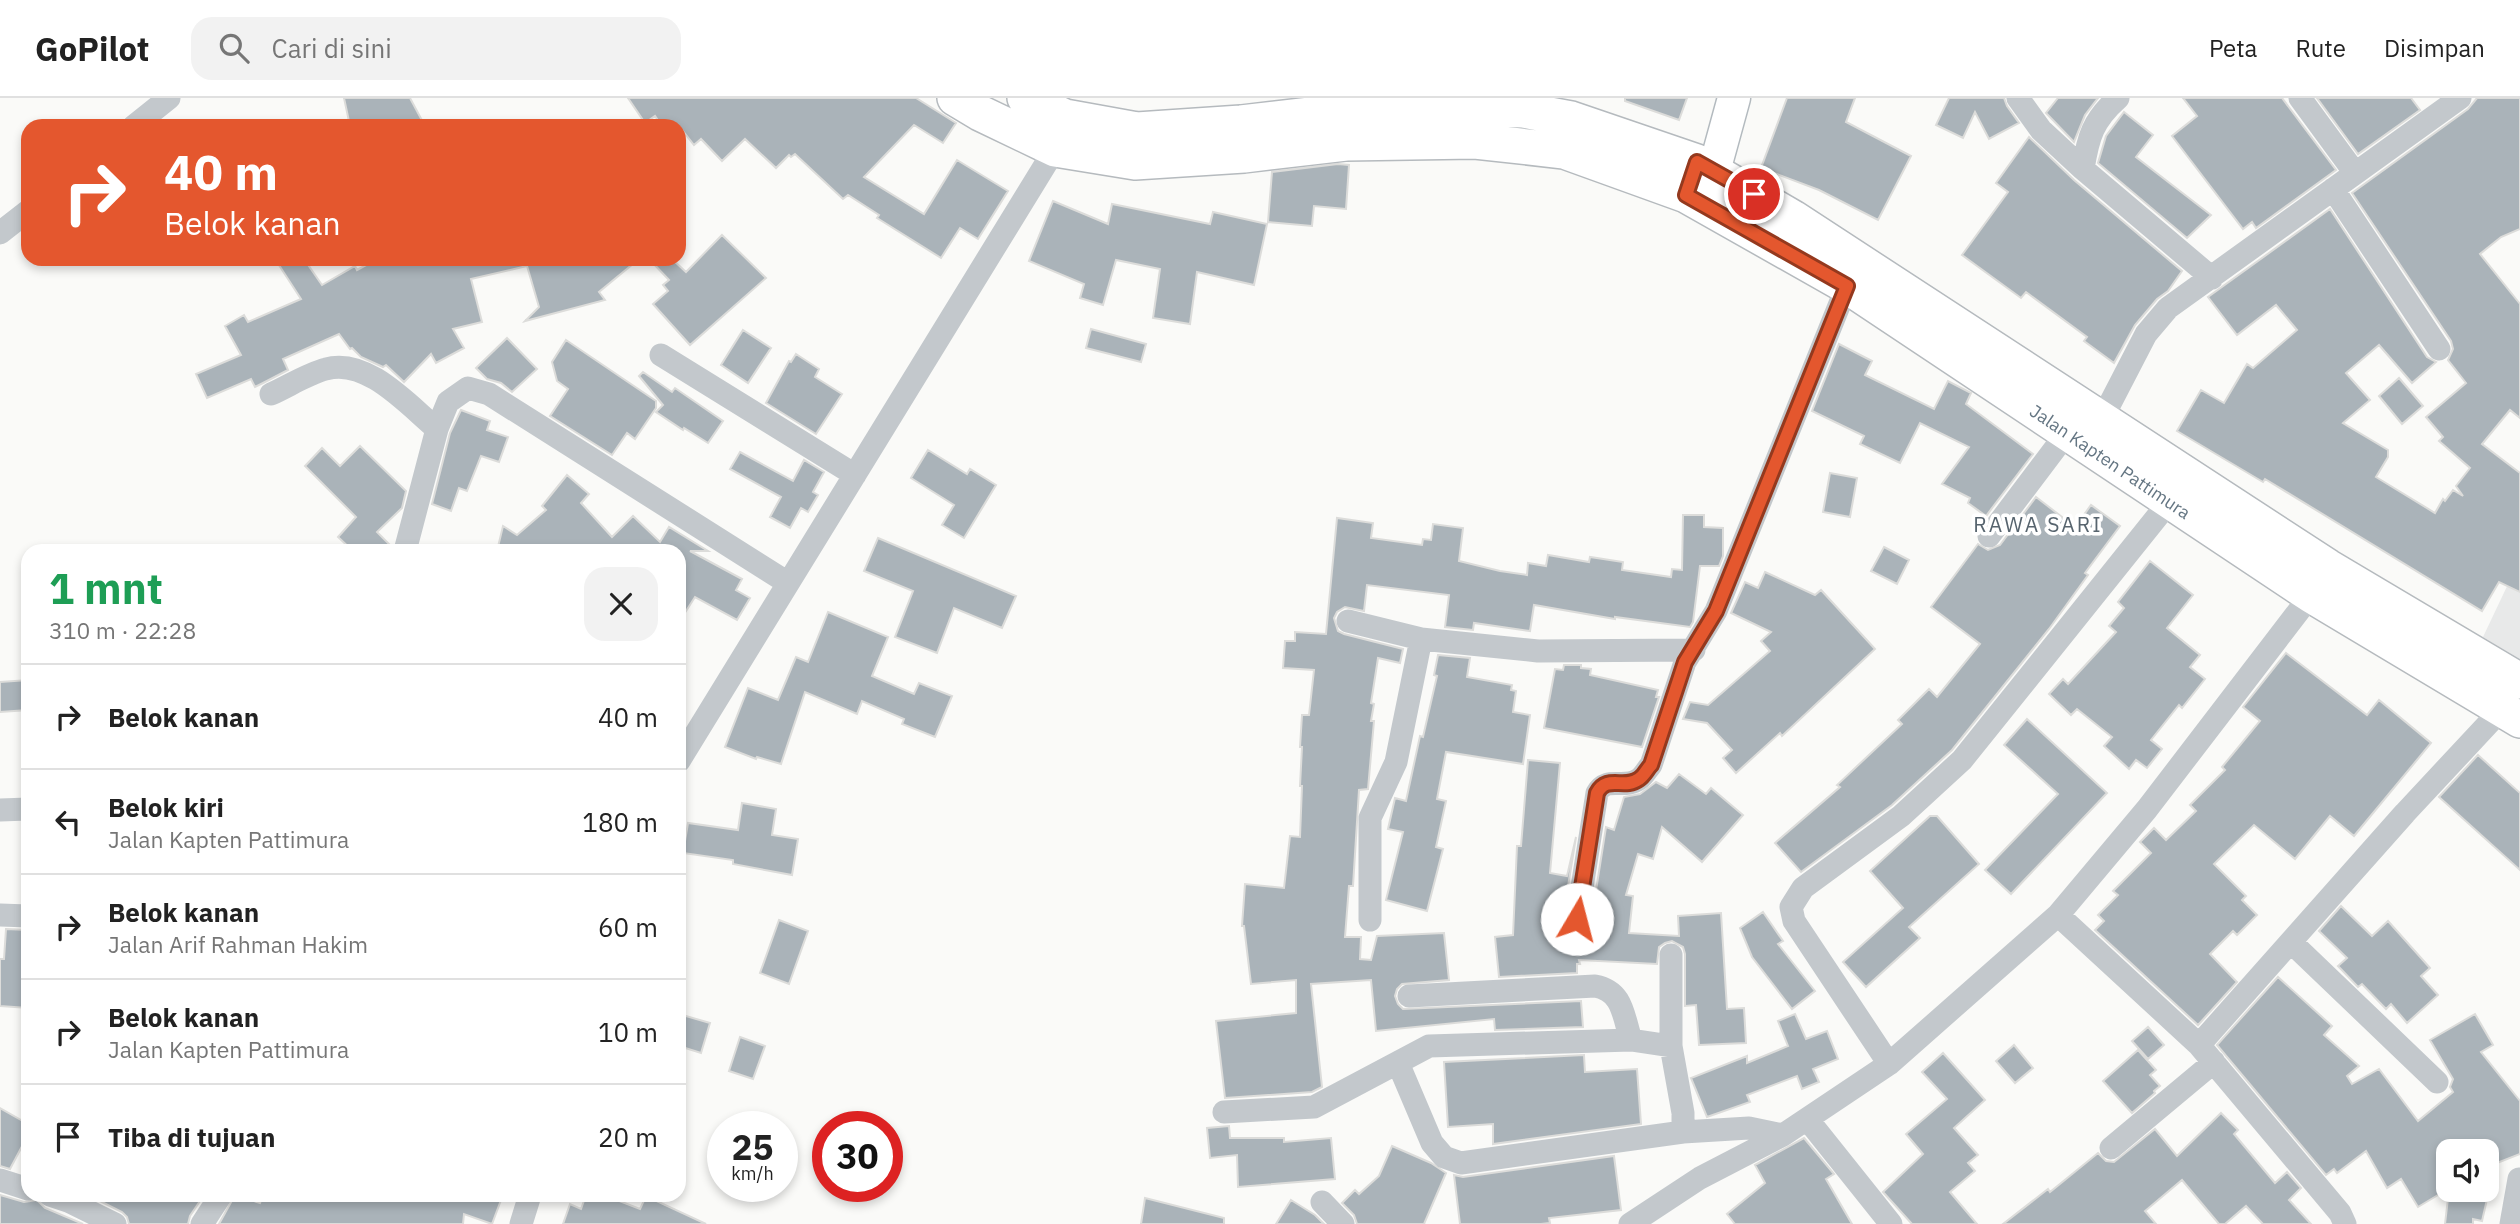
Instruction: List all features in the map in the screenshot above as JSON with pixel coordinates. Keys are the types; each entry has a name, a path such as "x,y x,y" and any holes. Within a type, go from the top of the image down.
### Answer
{"main road":[{"name":"Jalan Kapten Pattimura","path":"955,98 1055,149 1135,162 1244,155 1346,144 1475,141 1563,151 1694,199 1847,286 2311,595 2514,703"},
{"name":"Jalan Kapten Pattimura","path":"1025,98 1065,117 1137,130 1344,111 1477,108 1523,110 1571,119 1705,166 1793,218 2328,567 2514,703"},
{"path":"1705,166 1715,98"},
{"path":"1694,199 1734,98"}],"street":[{"path":"143,119 169,98"},
{"path":"2018,98 2041,130 2083,169 2212,278"},
{"path":"2083,169 2088,139 2097,120 2118,98"},
{"path":"2300,98 2355,173"},
{"path":"2102,419 2146,334 2168,308 2460,98"},
{"path":"686,750 1055,149"},
{"path":"2333,189 2439,349"},
{"path":"0,233 21,216"},
{"path":"1577,919 1597,793 1601,786 1609,782 1629,784 1640,779 1651,765 1685,662 1716,611 1847,286"},
{"path":"661,355 855,475"},
{"path":"271,394 328,368 350,368 378,379 437,429"},
{"path":"407,544 437,429 448,402 468,388 488,394 788,583"},
{"path":"1989,536 2066,433"},
{"path":"1889,1063 1794,921 1791,907 1803,888 1901,816 1962,760 2169,502"},
{"path":"1630,1224 1700,1178 1783,1135 1889,1063 2058,915 2147,809 2311,595"},
{"path":"1348,621 1421,639 1538,651 1694,650"},
{"path":"1370,920 1371,846 1368,827 1396,762 1421,639"},
{"path":"2111,1148 2207,1054 2291,942 2405,813 2514,703"},
{"path":"0,810 21,810"},
{"path":"0,915 21,916"},
{"path":"2058,915 2207,1054 2340,1213 2345,1224"},
{"path":"2291,942 2437,1082"},
{"path":"1671,955 1671,1046 1683,1112 1683,1132"},
{"path":"1409,996 1595,986 1608,988 1617,996 1632,1040"},
{"path":"1224,1112 1314,1107 1429,1046 1632,1040 1671,1046"},
{"path":"1398,1063 1432,1143 1444,1157 1461,1163 1683,1132 1749,1128 1783,1135"},
{"path":"1808,1119 1891,1224"},
{"path":"2511,1224 2519,1179"},
{"path":"0,1180 21,1187"},
{"path":"70,1202 115,1224"},
{"path":"202,1224 216,1202"},
{"path":"522,1224 528,1202"},
{"path":"1322,1202 1343,1224"}],"shaded area":[{"path":"2520,526 2520,659 2483,637 2519,561"}],"building":[{"path":"344,98 410,98 421,119 348,119"},
{"path":"628,98 916,98 956,123 943,143 914,125 864,177 924,214 957,160 1008,191 978,239 960,228 941,258 877,218 879,215 848,195 843,199 795,154 791,157 789,155 776,168 745,139 722,161 701,139 694,145 686,135 686,119 657,119 655,116 642,119"},
{"path":"1625,98 1687,98 1679,120 1625,101"},
{"path":"1787,98 1855,98 1846,122 1911,156 1878,220 1819,190 1761,168"},
{"path":"1949,98 2004,98 2019,123 1989,139 1975,112 1963,138 1936,125"},
{"path":"2058,98 2098,98 2085,115 2074,142 2046,113"},
{"path":"2183,98 2282,98 2336,170 2256,228 2252,222 2243,229 2172,136 2197,116"},
{"path":"2317,98 2411,98 2420,110 2358,154"},
{"path":"2477,98 2520,98 2520,229 2501,237 2480,254 2520,304 2520,418 2510,410 2482,444 2520,473 2520,592 2499,582 2482,611 2265,479 2263,482 2177,431 2201,390 2224,403 2247,364 2253,368 2297,330 2276,305 2237,335 2208,297 2330,209 2427,357 2436,362 2412,383 2379,345 2346,373 2370,400 2343,423 2388,450 2388,457 2376,477 2435,513 2443,499 2445,501 2453,490 2463,496 2456,486 2470,468 2439,441 2443,437 2426,417 2466,383 2448,360 2453,349 2451,341 2352,193 2468,109"},
{"path":"2124,112 2153,135 2136,157 2211,215 2187,238 2098,163 2106,136"},
{"path":"2029,137 2074,180 2182,271 2168,291 2157,299 2135,325 2114,363 2084,341 2087,337 2026,292 2021,298 1962,255 2008,192 1996,183"},
{"path":"1349,165 1346,209 1314,206 1312,226 1268,222 1272,172"},
{"path":"1053,201 1108,224 1112,204 1210,224 1213,212 1267,224 1254,285 1197,272 1190,324 1153,318 1160,269 1116,260 1103,305 1080,298 1084,284 1029,261"},
{"path":"722,235 766,278 690,345 653,304 668,291 663,285 669,280 656,266 680,266 686,272"},
{"path":"280,266 309,266 322,285 355,266 357,270 364,266 527,266 471,279 482,322 453,329 464,348 436,363 431,354 404,382 386,365 383,367 350,349 339,334 283,359 288,370 255,387 251,379 207,398 196,374 241,355 225,326 244,315 248,322 301,299"},
{"path":"527,266 631,266 599,292 605,300 525,321 539,307"},
{"path":"1091,329 1146,344 1141,362 1086,348"},
{"path":"743,330 771,348 748,383 721,365"},
{"path":"507,338 537,369 512,392 501,383 487,379 476,368"},
{"path":"566,340 656,401 656,408 635,439 627,433 612,455 550,416 568,389 557,381 552,362"},
{"path":"1839,344 1872,361 1865,375 1934,409 1948,381 1971,393 1966,404 2033,454 1986,516 1968,503 1970,498 1942,484 1969,447 1920,423 1900,463 1860,444 1864,436 1812,411"},
{"path":"796,354 819,369 815,377 842,394 816,434 766,403 789,361 791,362"},
{"path":"643,372 672,392 675,388 723,421 708,443 656,412 663,405 639,376"},
{"path":"2399,378 2423,406 2402,424 2379,396"},
{"path":"461,410 490,421 487,430 508,437 499,462 481,456 467,491 459,488 451,511 432,504 450,433"},
{"path":"360,446 406,491 402,508 377,532 389,544 346,544 338,537 356,517 305,466 322,448 340,466"},
{"path":"928,450 967,474 970,469 996,485 964,538 942,525 954,505 911,478"},
{"path":"740,452 793,481 804,460 824,472 813,492 818,495 808,512 801,508 790,528 770,517 781,497 730,469"},
{"path":"1830,473 1857,478 1850,517 1823,512"},
{"path":"567,475 589,494 581,503 612,537 633,516 660,542 669,527 708,551 690,551 742,579 736,590 750,598 737,620 695,597 686,611 686,544 499,544 503,526 517,535 546,510 542,506"},
{"path":"2036,497 2075,527 2091,505 2120,526 2085,573 2088,575 2049,629 1952,750 1892,805 1801,872 1775,843 1840,787 1837,785 1902,724 1898,720 1929,689 1937,697 1980,644 1931,607 1978,544 1988,550 2000,545"},
{"path":"1683,515 1704,515 1704,527 1723,528 1723,556 1719,566 1700,566 1693,622 1690,627 1615,619 1534,605 1530,631 1474,623 1473,630 1445,627 1449,595 1367,585 1364,611 1345,607 1337,612 1334,618 1338,631 1344,634 1403,649 1400,663 1378,658 1371,703 1374,704 1371,721 1374,721 1368,789 1359,790 1353,886 1349,886 1345,937 1361,937 1360,959 1371,960 1377,936 1444,933 1449,980 1402,984 1395,996 1403,1009 1581,1001 1583,1027 1495,1030 1494,1019 1376,1031 1371,980 1311,984 1322,1087 1312,1092 1225,1098 1216,1021 1296,1013 1296,980 1251,984 1242,926 1245,884 1284,888 1290,836 1300,837 1302,715 1309,715 1314,670 1283,668 1285,641 1295,641 1295,632 1326,634 1337,518 1373,523 1371,538 1422,545 1423,539 1431,540 1433,524 1463,528 1459,561 1500,571 1527,575 1528,563 1546,566 1548,555 1589,562 1590,557 1623,562 1622,570 1671,577 1672,569 1682,570"},
{"path":"878,538 1016,596 1002,628 954,608 937,653 895,637 913,591 864,571"},
{"path":"1884,547 1909,560 1897,584 1871,571"},
{"path":"2150,561 2193,595 2167,628 2200,655 2190,667 2205,679 2182,708 2179,705 2151,740 2162,749 2147,768 2136,760 2129,769 2104,746 2112,737 2077,709 2071,715 2049,694 2063,679 2068,684 2116,632 2109,626 2124,608 2118,602"},
{"path":"1765,572 1815,595 1821,590 1875,649 1782,736 1780,733 1736,773 1723,758 1732,750 1707,723 1683,719 1690,702 1708,705 1770,651 1761,641 1771,632 1731,613 1745,582 1758,588"},
{"path":"828,612 888,637 872,676 914,694 919,683 952,696 935,737 902,724 904,719 862,701 857,714 805,692 781,764 757,757 756,759 725,747 748,688 778,700 796,657 808,662"},
{"path":"2286,653 2367,715 2379,700 2431,743 2354,836 2330,816 2295,859 2254,825 2214,864 2246,896 2242,900 2257,915 2237,935 2233,931 2210,954 2237,982 2198,1025 2095,930 2104,921 2098,915 2118,895 2113,891 2151,853 2140,842 2154,828 2166,840 2196,811 2190,805 2225,770 2222,767 2260,721 2243,707"},
{"path":"1438,655 1470,658 1467,677 1512,685 1511,690 1516,691 1513,712 1530,715 1523,764 1446,752 1437,799 1446,801 1436,847 1443,849 1427,911 1386,900 1403,832 1388,829 1395,798 1406,801 1437,676 1434,675"},
{"path":"1564,665 1581,665 1581,668 1591,669 1590,675 1658,690 1656,697 1659,697 1642,747 1544,728 1555,669 1563,670"},
{"path":"21,680 21,710 0,712 0,682"},
{"path":"2027,719 2107,793 2011,894 1985,870 2058,794 2004,745"},
{"path":"2478,755 2520,793 2520,870 2439,797"},
{"path":"1528,760 1560,763 1550,873 1567,876 1576,837 1563,917 1564,925 1574,933 1583,932 1591,922 1606,827 1614,830 1624,797 1640,794 1656,782 1667,788 1679,774 1706,794 1711,788 1743,815 1702,862 1662,827 1653,859 1638,854 1626,895 1633,896 1629,933 1679,936 1678,916 1721,913 1727,1009 1744,1008 1746,1043 1699,1045 1696,1005 1685,1006 1685,954 1683,947 1672,941 1659,947 1657,964 1579,960 1577,973 1499,977 1495,937 1513,935 1517,846 1521,846"},
{"path":"742,803 776,809 772,835 798,839 792,875 733,864 733,860 686,853 688,823 738,830"},
{"path":"1930,816 1937,816 1979,864 1909,927 1920,938 1866,987 1843,962 1903,908 1870,871"},
{"path":"2341,906 2372,936 2388,921 2430,968 2421,976 2438,995 2407,1023 2391,1004 2386,1009 2362,984 2358,987 2338,966 2347,958 2319,931"},
{"path":"1763,912 1783,941 1778,944 1815,991 1792,1009 1752,957 1740,928"},
{"path":"779,920 808,931 789,984 760,973"},
{"path":"6,929 21,930 21,1008 0,1006 0,959 4,959"},
{"path":"2278,977 2332,1026 2324,1035 2359,1066 2347,1076 2352,1084 2379,1069 2418,1121 2453,1092 2450,1087 2453,1079 2430,1040 2475,1014 2493,1045 2481,1052 2520,1101 2520,1154 2499,1162 2499,1139 2436,1139 2436,1196 2418,1207 2401,1179 2387,1188 2366,1151 2337,1173 2334,1169 2326,1175 2217,1045"},
{"path":"1795,1014 1806,1039 1827,1031 1838,1059 1813,1069 1819,1082 1802,1089 1797,1076 1747,1095 1750,1102 1707,1117 1691,1078 1747,1056 1747,1063 1788,1046 1778,1021"},
{"path":"686,1016 710,1023 701,1053 686,1048"},
{"path":"2148,1027 2164,1045 2148,1059 2132,1041"},
{"path":"740,1037 765,1046 753,1079 729,1071"},
{"path":"2014,1045 2033,1068 2015,1083 1996,1061"},
{"path":"2138,1050 2156,1070 2150,1075 2160,1086 2132,1113 2103,1081"},
{"path":"1943,1053 1985,1100 1954,1128 1978,1155 1968,1163 1975,1171 1950,1192 1977,1224 1912,1224 1883,1192 1923,1154 1906,1134 1947,1099 1922,1072"},
{"path":"1584,1055 1585,1072 1637,1069 1641,1124 1493,1144 1493,1124 1448,1127 1444,1062"},
{"path":"0,1108 21,1120 21,1148 10,1169 0,1166"},
{"path":"2221,1113 2238,1130 2234,1134 2275,1183 2287,1172 2301,1188 2289,1200 2311,1224 2263,1224 2246,1206 2225,1224 2219,1224 2182,1180 2145,1211 2156,1224 2003,1224 2048,1189 2050,1192 2098,1153 2106,1161 2114,1162 2155,1129 2177,1156"},
{"path":"1229,1126 1230,1138 1284,1138 1284,1142 1331,1138 1335,1179 1238,1187 1237,1155 1210,1158 1207,1128"},
{"path":"1804,1138 1834,1174 1826,1179 1852,1224 1735,1224 1727,1214 1765,1183 1755,1165"},
{"path":"1392,1146 1431,1163 1446,1173 1424,1224 1357,1224 1354,1215 1342,1203 1355,1190 1359,1194 1379,1176"},
{"path":"1614,1156 1621,1210 1549,1218 1550,1223 1541,1224 1460,1224 1454,1175 1463,1177"},
{"path":"0,1195 21,1202 39,1202 45,1208 83,1224 0,1224"},
{"path":"1145,1198 1224,1218 1224,1224 1141,1224"},
{"path":"1291,1200 1315,1215 1324,1224 1276,1224"},
{"path":"102,1202 199,1202 188,1224 129,1224 122,1212"},
{"path":"231,1202 500,1202 492,1224 464,1214 463,1224 219,1224"},
{"path":"584,1202 622,1202 640,1209 643,1202 659,1202 706,1224 563,1224 570,1204 581,1209"},
{"path":"2448,1202 2486,1202 2482,1221 2473,1219 2473,1224 2445,1224"}],"district":[{"name":"RAWA SARI","path":"2038,525"}],"route":[{"path":"1577,919 1597,793 1601,786 1609,782 1629,784 1640,779 1651,765 1685,662 1716,611 1847,286 1686,195 1697,162 1754,194"}]}
